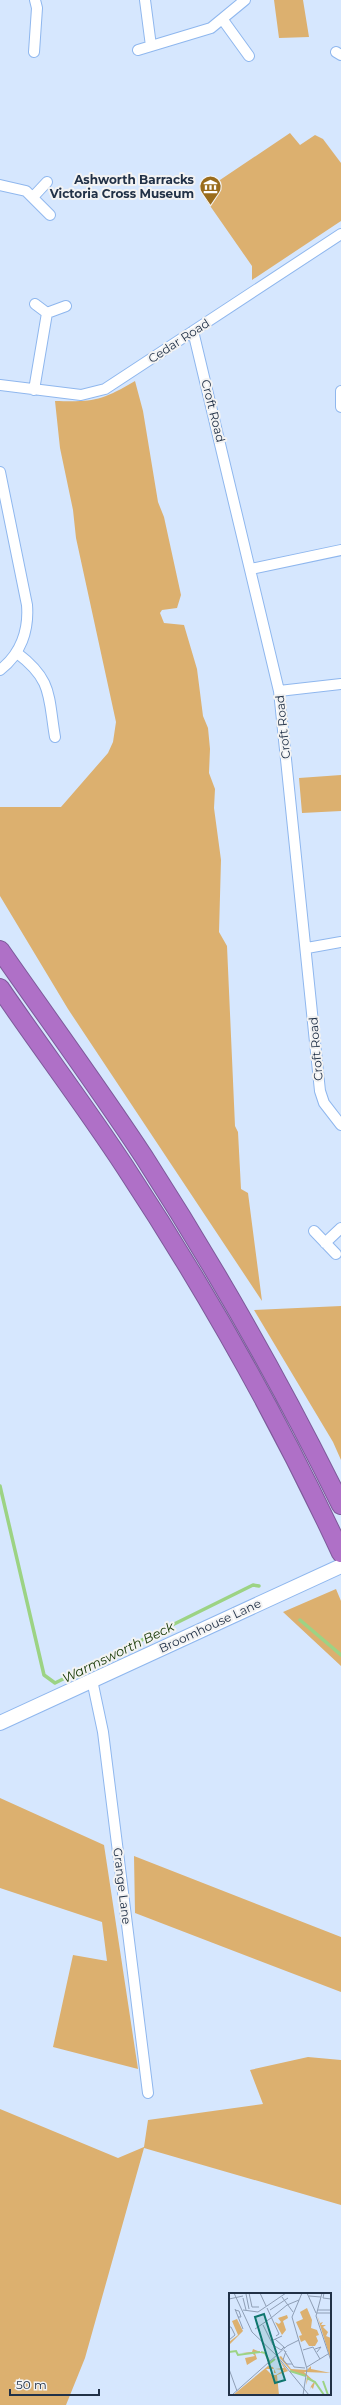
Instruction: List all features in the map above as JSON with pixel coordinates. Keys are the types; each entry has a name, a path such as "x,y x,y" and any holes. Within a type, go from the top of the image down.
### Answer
{"highway":[{"path":"0,950 101,1093 196,1241 270,1367 341,1505"},
{"path":"0,988 126,1168 180,1255 294,1457 341,1553"}],"street":[{"path":"34,52 37,8 35,0"},
{"path":"145,0 151,46"},
{"path":"138,50 201,32 223,20 246,0"},
{"path":"223,20 249,56"},
{"path":"33,197 47,182"},
{"path":"0,185 18,188 33,197 50,215"},
{"name":"Cedar Road","path":"0,385 81,395 105,389 341,234"},
{"path":"35,304 47,313"},
{"path":"47,313 66,306"},
{"path":"34,390 47,313"},
{"name":"Croft Road","path":"194,331 252,568 279,690 307,948 320,1091 324,1103 341,1125"},
{"path":"341,391 341,407"},
{"path":"0,472 27,604 28,619 17,653 0,670"},
{"path":"252,568 341,550"},
{"path":"17,653 42,675 47,686 55,737"},
{"path":"279,690 341,684"},
{"path":"307,948 341,942"},
{"path":"325,1243 341,1228"},
{"path":"314,1231 336,1254"},
{"name":"Broomhouse Lane","path":"0,1722 341,1566"},
{"name":"Grange Lane","path":"92,1680 103,1732 148,2093"}],"shaded area":[{"path":"274,0 303,0 309,37 279,38"},
{"path":"290,133 300,145 315,135 323,139 341,163 341,221 252,280 252,266 206,200 219,191 214,184"},
{"path":"135,381 143,411 158,502 164,517 181,595 177,608 162,610 160,613 164,623 184,625 197,669 203,716 208,728 210,749 209,773 215,789 214,808 221,860 219,932 227,946 235,1126 238,1132 241,1189 248,1193 262,1301 68,1009 0,896 0,807 61,807 108,753 113,742 116,722 76,538 73,510 60,448 55,401 97,399 114,393"},
{"path":"341,775 341,811 302,813 299,778"},
{"path":"341,1306 341,1460 333,1442 254,1310"},
{"path":"336,1589 341,1601 341,1666 283,1612"},
{"path":"0,1798 104,1845 138,2069 53,2047 73,1955 107,1961 102,1922 0,1888"},
{"path":"134,1856 341,1937 341,1992 135,1913"},
{"path":"308,2057 341,2060 341,2205 144,2148 85,2358 66,2405 0,2405 0,2109 118,2158 144,2147 148,2120 263,2104 250,2070"}],"waterway":[{"name":"Warmsworth Beck","path":"0,1486 44,1675 55,1683 253,1585 259,1586"},
{"name":"Warmsworth Beck","path":"300,1620 341,1655"}],"place":[{"name":"Ashworth Barracks Victoria Cross Museum","path":"210,206"}]}
